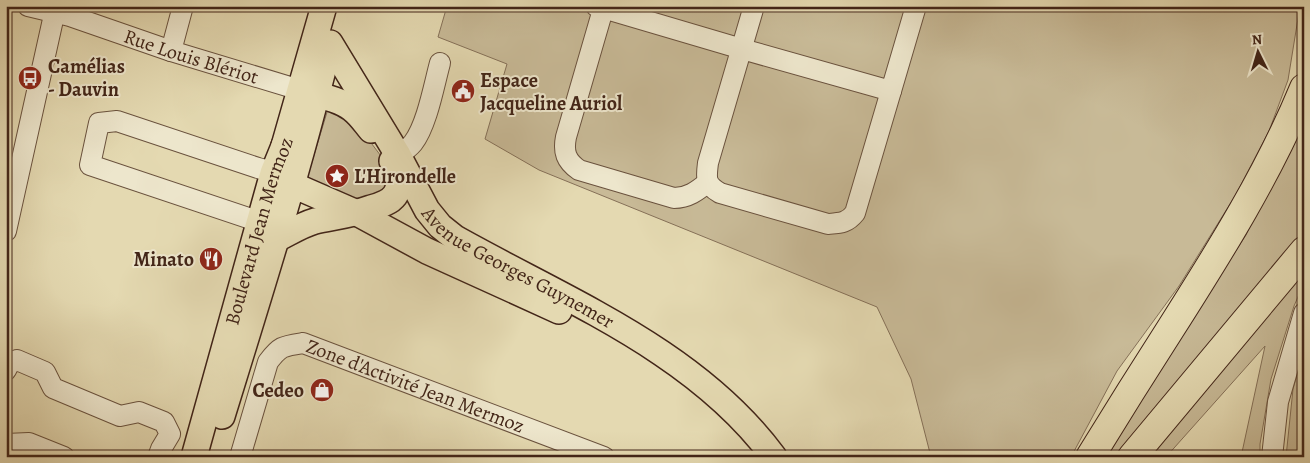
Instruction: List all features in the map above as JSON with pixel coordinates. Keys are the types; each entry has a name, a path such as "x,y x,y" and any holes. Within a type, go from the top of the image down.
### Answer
{"highway":[{"path":"1090,457 1231,232 1286,130 1304,88"},
{"path":"1132,457 1304,251"}],"main road":[{"name":"Boulevard Jean Mermoz","path":"210,457 268,231 308,93 324,6"},
{"name":"Boulevard Jean Mermoz","path":"283,177 284,146 330,43 340,6"},
{"name":"Avenue Georges Guynemer","path":"330,43 389,148 427,210 440,226 456,238 599,315 658,350 708,387 736,412 764,453"},
{"path":"268,231 301,226 357,213 386,203 397,193 400,182 389,148 350,107 340,102 308,93"},
{"name":"Avenue Georges Guynemer","path":"283,177 357,213 427,251 574,317 609,337 685,388 729,427 764,453"},
{"name":"Boulevard Jean Mermoz","path":"194,457 268,231"}],"street":[{"name":"Rue Louis Blériot","path":"28,6 55,9 171,51 308,93"},
{"path":"171,51 183,6"},
{"path":"754,6 708,163 707,183 711,188 720,193 828,224 850,220 855,213 916,6"},
{"path":"707,183 689,196 674,198 579,170 567,158 565,151 566,136 601,7 892,91"},
{"path":"6,231 55,9"},
{"path":"389,148 403,152 413,142 424,122 440,64"},
{"path":"268,231 90,165 99,123 117,121 283,177"},
{"path":"1272,457 1278,402 1304,313"},
{"name":"Zone d'Activité Jean Mermoz","path":"240,457 268,362 277,350 303,343 604,457"},
{"path":"6,370 9,364 17,360 46,372 52,388 120,416 139,412 164,422 170,434 158,457"},
{"path":"6,444 30,443 64,457"}],"shaded area":[{"path":"447,6 1300,6 1288,80 1269,131 1235,196 1179,286 1117,371 1071,457 931,457 911,379 877,307 539,170 485,139 507,64 438,37"},
{"path":"328,109 350,115 390,168 393,181 382,196 348,202 307,178"},
{"path":"1304,112 1304,230 1270,274 1117,457 1103,457 1246,235"},
{"path":"1304,269 1304,283 1294,306 1271,379 1260,444 1260,457 1241,457 1265,346 1166,457 1148,457"},
{"path":"1304,350 1304,457 1286,457 1293,389"}],"place":[{"name":"Camélias - Dauvin","path":"30,78"},
{"name":"Espace Jacqueline Auriol","path":"463,91"},
{"name":"L'Hirondelle","path":"337,176"},
{"name":"Minato","path":"211,259"},
{"name":"Cedeo","path":"322,390"}]}
